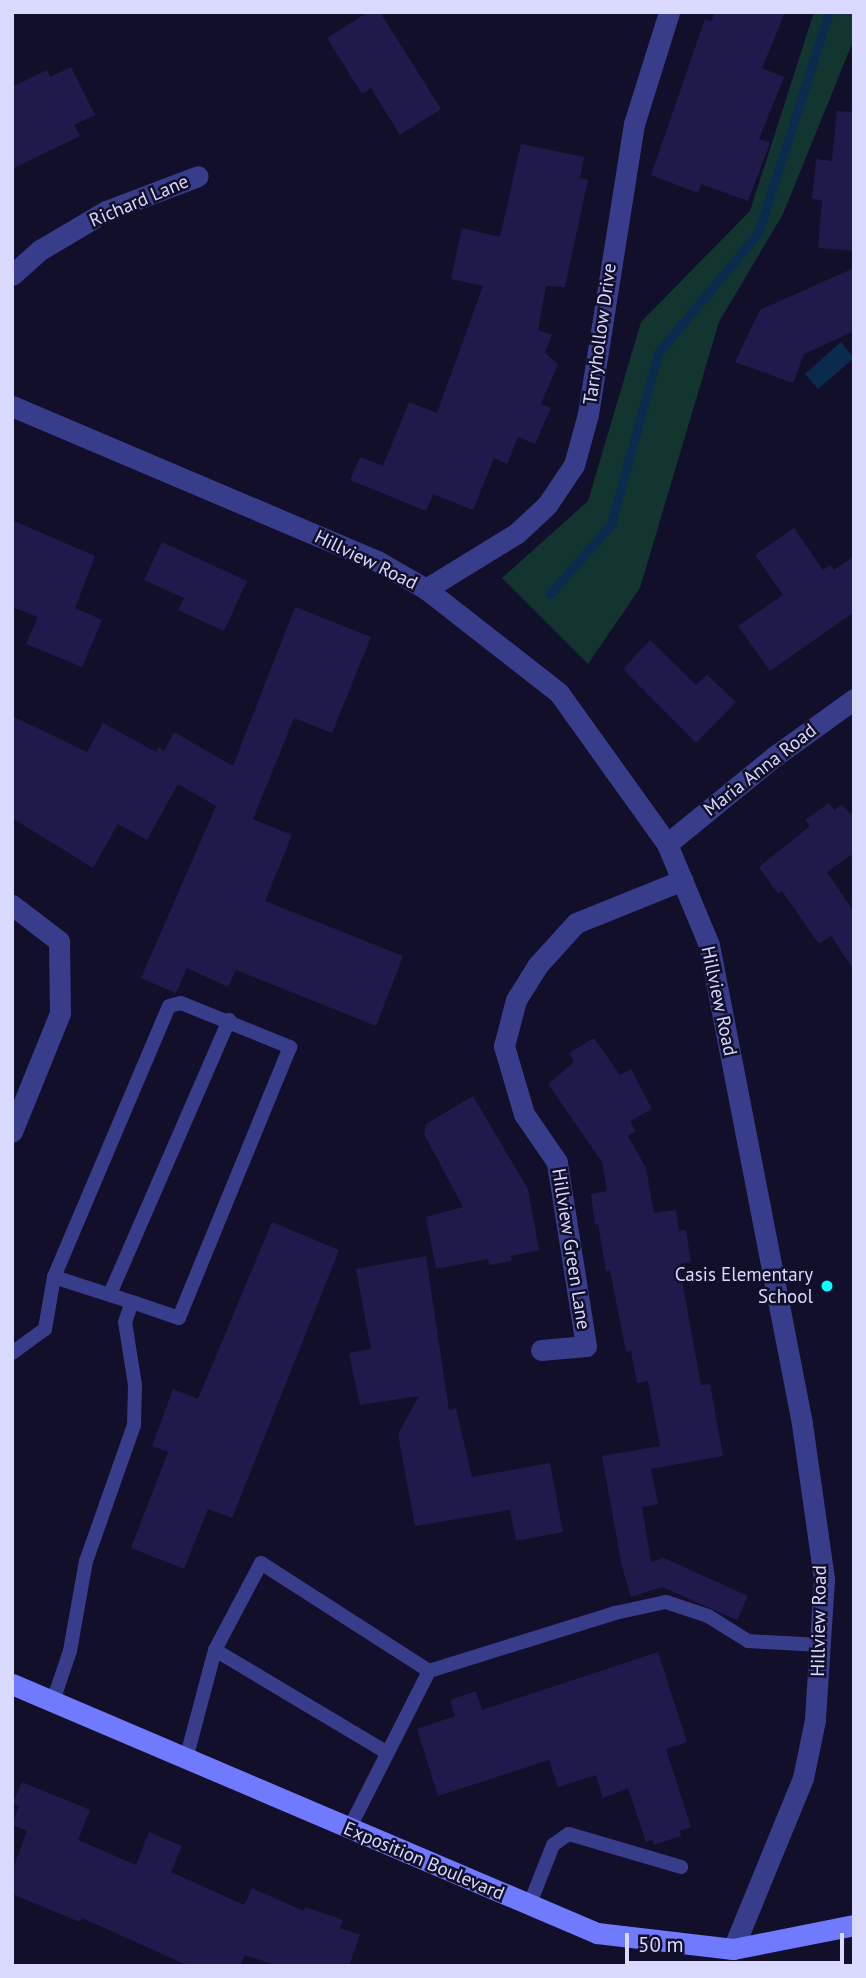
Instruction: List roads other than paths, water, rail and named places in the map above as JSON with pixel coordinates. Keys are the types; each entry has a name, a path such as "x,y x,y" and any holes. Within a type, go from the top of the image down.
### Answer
{"street":[{"name":"Tarryhollow Drive","path":"426,589 517,533 547,505 574,465 588,414 635,124 669,12"},
{"name":"Richard Lane","path":"12,275 40,250 106,211 198,176"},
{"name":"Hillview Road","path":"12,406 379,562 426,589 559,693 667,844 709,945 802,1424 824,1579 816,1720 803,1778 729,1958"},
{"name":"Maria Anna Road","path":"667,844 775,756 854,699"},
{"name":"Hillview Green Lane","path":"541,1349 586,1346 557,1162 524,1114 504,1046 516,1000 537,965 576,923 683,880"},
{"path":"12,905 59,941 60,1013 12,1132"},
{"name":"Exposition Boulevard","path":"12,1684 597,1933 729,1958 854,1925"}],"lane":[{"path":"12,1353 45,1329 54,1278 169,1006 181,1003 229,1020 289,1047 179,1318 54,1278"},
{"path":"110,1294 229,1020"},
{"path":"53,1701 70,1651 86,1561 134,1425 135,1385 125,1322 132,1302"},
{"path":"186,1759 215,1650 261,1563 429,1671"},
{"path":"349,1829 429,1671 615,1613 666,1602 708,1616 748,1641 820,1645"},
{"path":"215,1650 388,1753"},
{"path":"529,1906 553,1845 569,1834 681,1867"}],"water":[{"path":"841,342 854,358 818,389 805,374"}],"waterway":[{"path":"550,594 611,524 658,353 758,233 829,12"}],"place":[{"name":"Casis Elementary School","path":"827,1286"}]}
